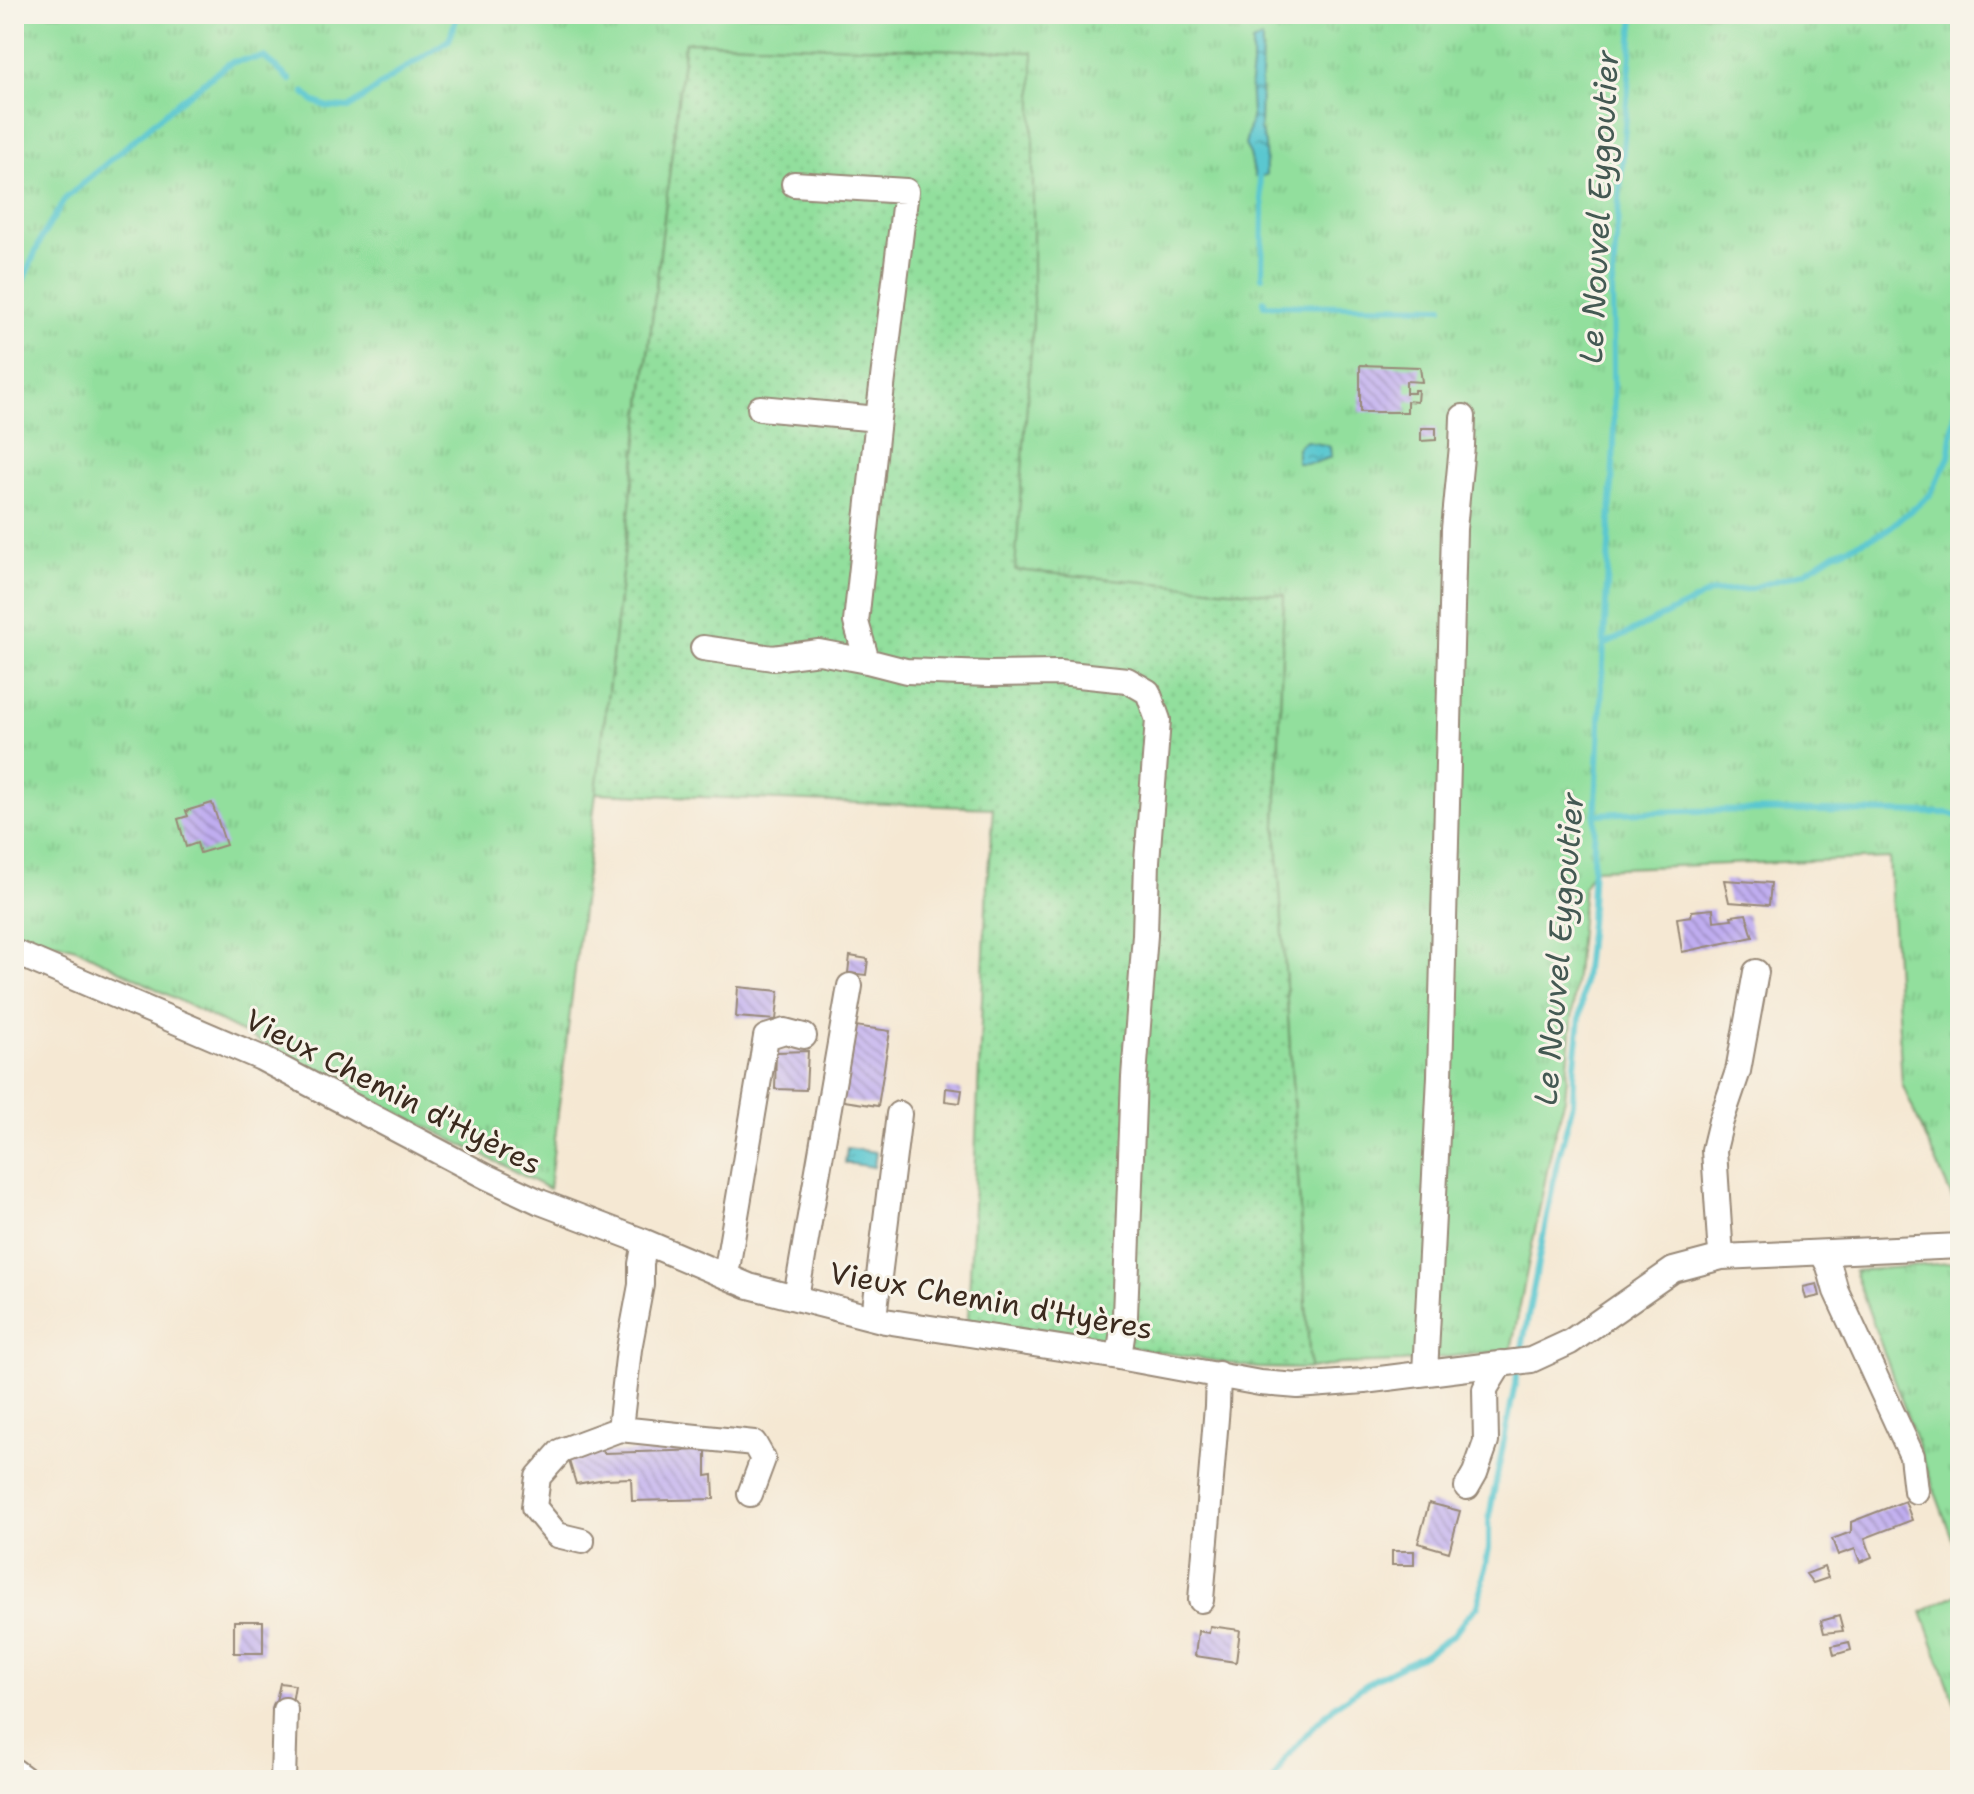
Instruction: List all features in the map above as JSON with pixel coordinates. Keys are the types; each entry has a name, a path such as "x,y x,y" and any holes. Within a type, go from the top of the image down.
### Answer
{"street":[{"path":"794,184 906,191 856,622 867,661"},
{"path":"760,408 878,419"},
{"path":"1425,1373 1440,1076 1454,529 1463,417"},
{"path":"703,648 773,658 819,652 906,671 1059,673 1127,680 1148,692 1158,720 1134,1077 1125,1316 1119,1357"},
{"name":"Vieux Chemin d'Hyères","path":"14,952 261,1058 540,1202 749,1286 885,1321 1119,1357 1260,1383 1298,1386 1364,1381 1531,1360 1570,1342 1673,1270 1722,1257"},
{"path":"1756,972 1738,1071 1714,1150 1722,1257 1960,1246"},
{"path":"796,1297 850,986"},
{"path":"726,1275 766,1037 785,1031 804,1036"},
{"path":"874,1317 899,1114"},
{"path":"620,1429 645,1242"},
{"path":"1822,1253 1836,1291 1912,1456 1916,1491"},
{"path":"1467,1487 1486,1442 1485,1389 1501,1363"},
{"path":"1201,1600 1218,1374"},
{"path":"582,1541 557,1535 534,1507 538,1477 561,1451 620,1429 754,1443 763,1459 750,1494"},
{"path":"283,1780 285,1710"},
{"path":"14,1771 26,1780"}],"green space":[{"path":"14,14 1960,14 1960,1216 1902,1084 1889,858 1593,869 1584,886 1565,1098 1554,1136 1511,1350 1310,1369 1276,825 1284,596 1014,571 1033,320 1033,53 685,42 549,1189 76,948 14,932"},
{"path":"685,42 1033,52 1033,320 1015,570 1284,595 1276,825 1310,1369 1258,1368 968,1320 993,808 596,793"},
{"path":"1960,1262 1960,1560 1854,1271"},
{"path":"1960,1592 1960,1717 1922,1612"}],"water":[{"path":"1262,38 1260,129 1265,144 1266,175 1255,177 1245,145 1252,114 1252,43"},
{"path":"1308,441 1330,447 1331,457 1314,463 1297,463 1297,448"},
{"path":"847,1148 876,1152 874,1167 845,1163"}],"building":[{"path":"1360,365 1420,367 1422,382 1406,381 1406,393 1418,390 1417,402 1407,401 1407,412 1360,412"},
{"path":"1421,428 1436,428 1436,440 1421,441"},
{"path":"212,803 226,845 200,853 197,843 186,847 178,819 188,816 186,811"},
{"path":"1724,880 1771,883 1769,905 1729,902"},
{"path":"1713,909 1714,921 1746,914 1753,937 1682,952 1677,918 1691,916 1692,911"},
{"path":"850,956 868,959 866,975 848,973"},
{"path":"738,987 779,991 776,1020 736,1017"},
{"path":"848,1025 890,1031 878,1106 837,1100"},
{"path":"808,1051 806,1090 775,1089 776,1052"},
{"path":"946,1088 962,1090 960,1103 945,1101"},
{"path":"1817,1284 1820,1296 1806,1299 1803,1287"},
{"path":"599,1442 604,1453 706,1450 706,1476 713,1475 714,1499 632,1501 631,1478 576,1484 567,1454"},
{"path":"1905,1501 1912,1520 1865,1538 1872,1557 1860,1562 1855,1549 1838,1555 1832,1539 1851,1532 1851,1522"},
{"path":"1429,1503 1460,1511 1449,1552 1418,1543"},
{"path":"1392,1551 1414,1551 1414,1565 1392,1565"},
{"path":"1824,1567 1828,1578 1813,1583 1806,1574"},
{"path":"1839,1616 1843,1631 1824,1633 1821,1621"},
{"path":"234,1621 263,1621 263,1653 234,1653"},
{"path":"1210,1626 1240,1630 1236,1662 1195,1656 1198,1631 1209,1633"},
{"path":"1849,1642 1851,1650 1834,1655 1832,1646"},
{"path":"280,1683 295,1685 292,1703 276,1701"}],"waterway":[{"path":"304,92 313,101 328,107 349,108 449,40 458,14"},
{"path":"1261,14 1261,21"},
{"name":"Le Nouvel Eygoutier","path":"1521,1354 1557,1163 1573,1103 1590,923 1614,445 1612,288 1634,14"},
{"path":"14,292 19,290 42,237 65,199 178,102 231,62 264,57 290,80"},
{"path":"1258,169 1263,208 1262,277"},
{"path":"1264,301 1264,305 1442,307"},
{"path":"1604,645 1712,592 1748,589 1805,572 1833,554 1884,532 1930,495 1949,457 1960,378"},
{"path":"1596,814 1816,811 1949,813 1960,817"},
{"name":"Le Nouvel Eygoutier","path":"1273,1780 1286,1758 1338,1703 1375,1679 1424,1655 1453,1635 1478,1606 1489,1548 1489,1517 1518,1369"}]}
